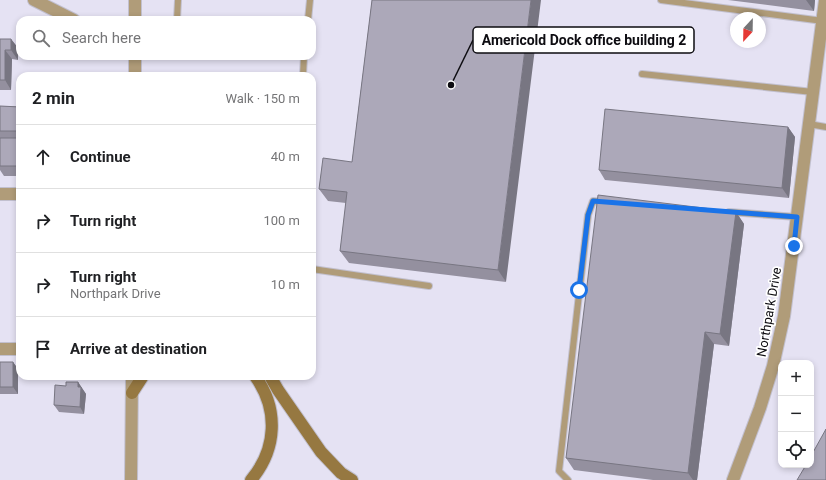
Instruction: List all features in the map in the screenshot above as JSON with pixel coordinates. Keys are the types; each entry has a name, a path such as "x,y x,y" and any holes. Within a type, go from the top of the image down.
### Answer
{"street":[{"path":"34,0 66,16"},
{"path":"135,0 135,16"},
{"name":"Northpark Drive","path":"733,480 774,366 784,316 813,92 824,25 825,0"},
{"path":"135,60 135,72"},
{"path":"0,194 16,194"},
{"path":"0,348 16,349"},
{"path":"131,480 132,380"},
{"path":"132,393 140,380"},
{"path":"251,480 258,472 266,458 270,445 272,420 268,399 257,380"},
{"path":"272,380 321,452 341,472 352,480"}],"lane":[{"path":"177,16 178,0"},
{"path":"308,16 310,0"},
{"path":"661,0 824,25"},
{"path":"303,72 304,60"},
{"path":"642,74 813,92"},
{"path":"809,124 826,127"},
{"path":"568,480 559,471 588,215 593,201 609,202"},
{"path":"719,211 797,217"},
{"path":"316,270 429,286"}],"building":[{"path":"372,0 531,0 498,270 340,251 347,192 319,189 323,158 352,162"},
{"path":"0,39 11,39 11,50 5,50 5,80 0,80"},
{"path":"0,106 16,107 16,131 0,131"},
{"path":"605,109 788,127 782,188 599,170"},
{"path":"0,138 16,138 16,166 0,166"},
{"path":"598,195 736,212 720,334 705,332 688,473 566,458"},
{"path":"0,362 13,362 13,387 0,387"},
{"path":"66,382 78,382 78,387 81,387 80,407 54,405 55,385 66,386"},
{"path":"826,429 826,480 797,480 804,468 814,468 814,451"}],"place":[{"name":"Americold Dock office building 2","path":"451,85"}],"route":[{"path":"579,290 588,215 593,201 797,217 794,246"}]}
